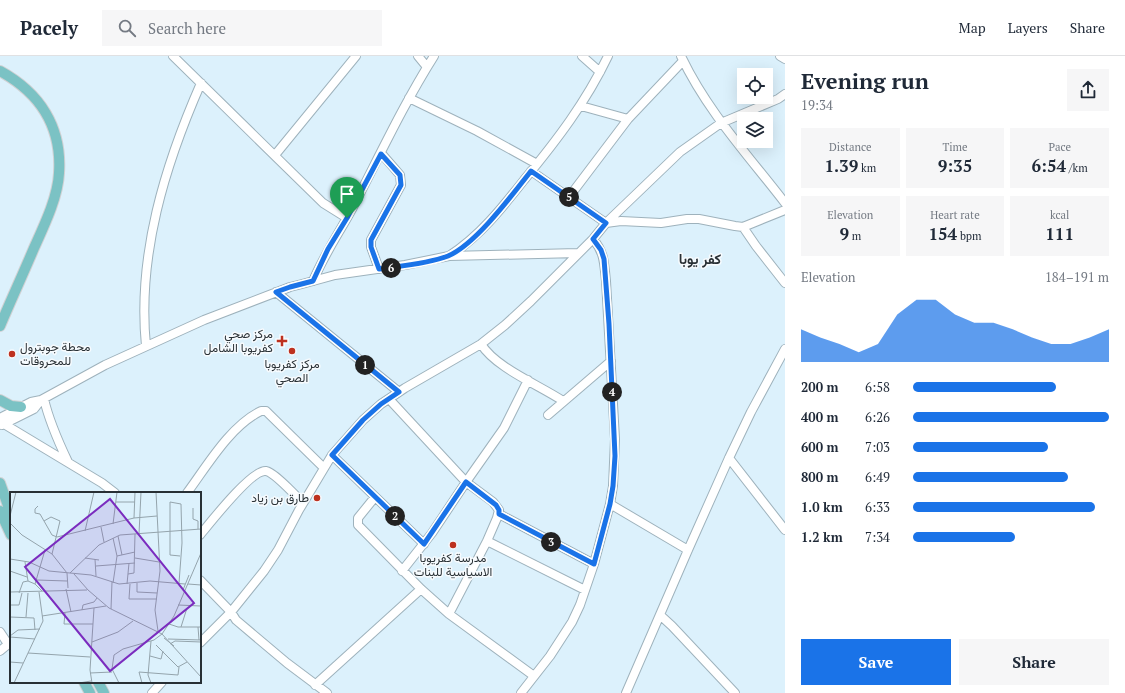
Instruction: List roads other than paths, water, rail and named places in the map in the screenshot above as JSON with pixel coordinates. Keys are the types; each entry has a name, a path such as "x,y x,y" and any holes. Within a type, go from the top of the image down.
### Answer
{"main road":[{"path":"0,71 19,83 32,95 46,114 56,135 59,155 59,174 53,202 45,224 0,326"},
{"path":"0,400 11,406 21,407"},
{"path":"0,483 2,500 10,512"},
{"path":"0,511 10,534"},
{"path":"85,683 90,693"},
{"path":"99,683 104,693"}],"street":[{"path":"173,56 323,203 347,218"},
{"path":"275,156 356,56"},
{"path":"418,56 427,67"},
{"path":"313,281 328,249 347,218 409,98 434,56"},
{"path":"582,56 600,72"},
{"path":"449,256 465,246 476,235 537,164 581,106 608,56"},
{"path":"780,56 785,59"},
{"path":"569,197 628,119 682,59 703,97 721,123 785,203"},
{"path":"146,346 144,306 150,240 161,193 173,153 201,82"},
{"path":"201,642 231,612 271,560 332,455 363,420 381,404 399,392 481,344 517,314 593,239 606,223 680,152 721,123 785,94"},
{"path":"409,98 477,131 537,164"},
{"path":"581,106 628,119"},
{"path":"379,269 371,247 371,240 401,185 400,175 381,154"},
{"path":"531,171 606,223 621,221 661,223 687,219 699,219 743,227 785,210"},
{"path":"743,227 785,283"},
{"path":"521,693 563,638 572,622 594,564 610,504 613,486 615,456 611,361 604,259 601,250 593,239"},
{"path":"1,423 34,408 42,400 105,365 204,320 290,287 336,275 418,263 449,256 578,253"},
{"path":"276,292 399,392"},
{"path":"481,344 498,362 563,401"},
{"path":"626,693 729,458 751,412 785,349"},
{"path":"548,415 611,361"},
{"path":"402,571 424,544 504,428 528,380"},
{"path":"389,399 466,482 496,505 499,510 499,514 487,541 449,614"},
{"path":"1,423 21,407 31,402 42,400"},
{"path":"42,400 55,434 69,463"},
{"path":"188,492 227,440 242,425 261,411 266,411 324,468"},
{"path":"1,423 102,483 114,492"},
{"path":"332,455 424,544"},
{"path":"729,458 785,530"},
{"path":"201,534 241,488 256,474 262,471 270,472 303,504"},
{"path":"375,497 358,518 358,526 402,571 449,614 534,676"},
{"path":"610,504 688,550"},
{"path":"499,514 594,564"},
{"path":"487,541 585,590"},
{"path":"201,581 231,612 236,620 273,652 327,693"},
{"path":"316,685 421,589"},
{"path":"660,616 672,626 736,693"},
{"path":"0,632 9,643 0,651"},
{"path":"152,693 161,683"}],"place":[{"name":"مركز صحي كفريوبا الشامل","path":"282,341"},
{"name":"مركز كفريوبا الصحي","path":"292,351"},
{"name":"محطة جوبترول للمحروقات","path":"12,354"},
{"name":"طارق بن زياد","path":"317,498"},
{"name":"مدرسة كفريوبا الاسياسية للبنات","path":"453,545"}],"district":[{"name":"كفر يوبا","path":"700,259"}]}
